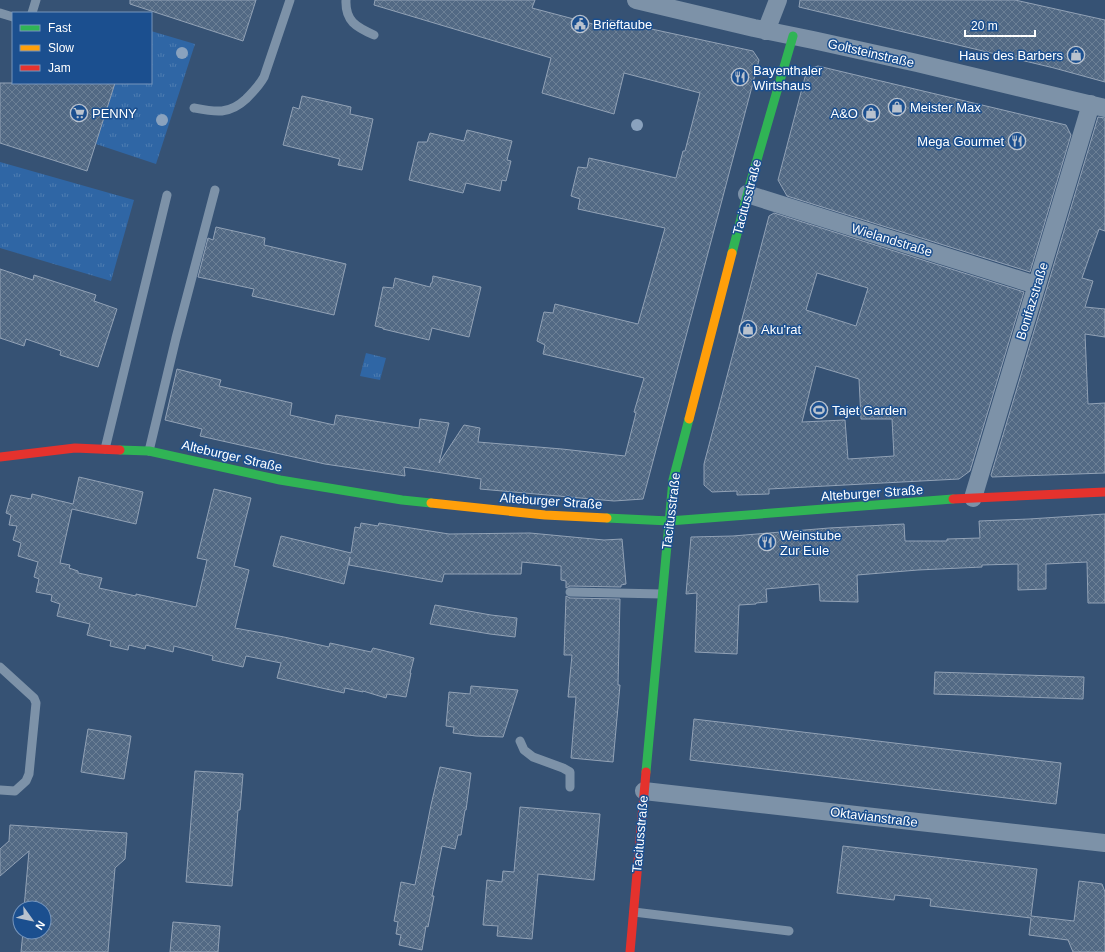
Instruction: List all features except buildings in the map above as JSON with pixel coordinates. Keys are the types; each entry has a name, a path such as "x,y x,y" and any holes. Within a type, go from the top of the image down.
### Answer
{"street":[{"name":"Goltsteinstraße","path":"636,0 1098,106"},
{"path":"766,31 778,0"},
{"name":"Tacitusstraße","path":"630,952 673,480 748,194 793,36"},
{"name":"Bonifazstraße","path":"973,498 1036,285 1098,106"},
{"name":"Wielandstraße","path":"748,194 1036,285"},
{"name":"Alteburger Straße","path":"0,458 75,448 149,451 280,480 402,500 546,516 669,521 973,498 1105,492"},
{"name":"Oktavianstraße","path":"644,791 1105,843"}],"lane":[{"path":"32,12 36,0"},
{"path":"194,108 215,111 234,108 245,100 259,86 264,77 290,0"},
{"path":"346,0 346,12 350,19 362,30 374,35"},
{"path":"0,13 12,17"},
{"path":"149,451 176,338 215,190"},
{"path":"105,449 167,195"},
{"path":"570,592 662,594"},
{"path":"0,667 34,698 36,703 29,774 26,781 15,791 0,790"},
{"path":"520,741 524,750 533,757 570,772 570,787"},
{"path":"634,912 789,931"}],"green space":[{"path":"152,31 195,44 156,164 96,144 115,84 152,84"},
{"path":"0,162 134,200 111,281 0,248"},
{"path":"366,353 386,358 380,380 360,376"}],"traffic: fast":[{"path":"732,253 750,184 793,36"},
{"path":"646,772 673,480 689,419"},
{"path":"120,450 149,451 280,480 402,500 431,503"},
{"path":"607,518 669,521 953,499"}],"traffic: slow":[{"path":"689,419 732,253"},
{"path":"431,503 545,515 607,518"}],"traffic: jam":[{"path":"0,457 75,448 120,450"},
{"path":"953,499 1105,492"},
{"path":"630,952 646,772"}],"place":[{"name":"Brieftaube","path":"580,24"},
{"name":"Haus des Barbers","path":"1076,55"},
{"name":"Bayenthaler Wirtshaus","path":"740,77"},
{"name":"Meister Max","path":"897,107"},
{"name":"PENNY","path":"79,113"},
{"name":"A&O","path":"871,113"},
{"name":"Mega Gourmet","path":"1017,141"},
{"name":"Aku'rat","path":"748,329"},
{"name":"Tajet Garden","path":"819,410"},
{"name":"Weinstube Zur Eule","path":"767,542"}]}
